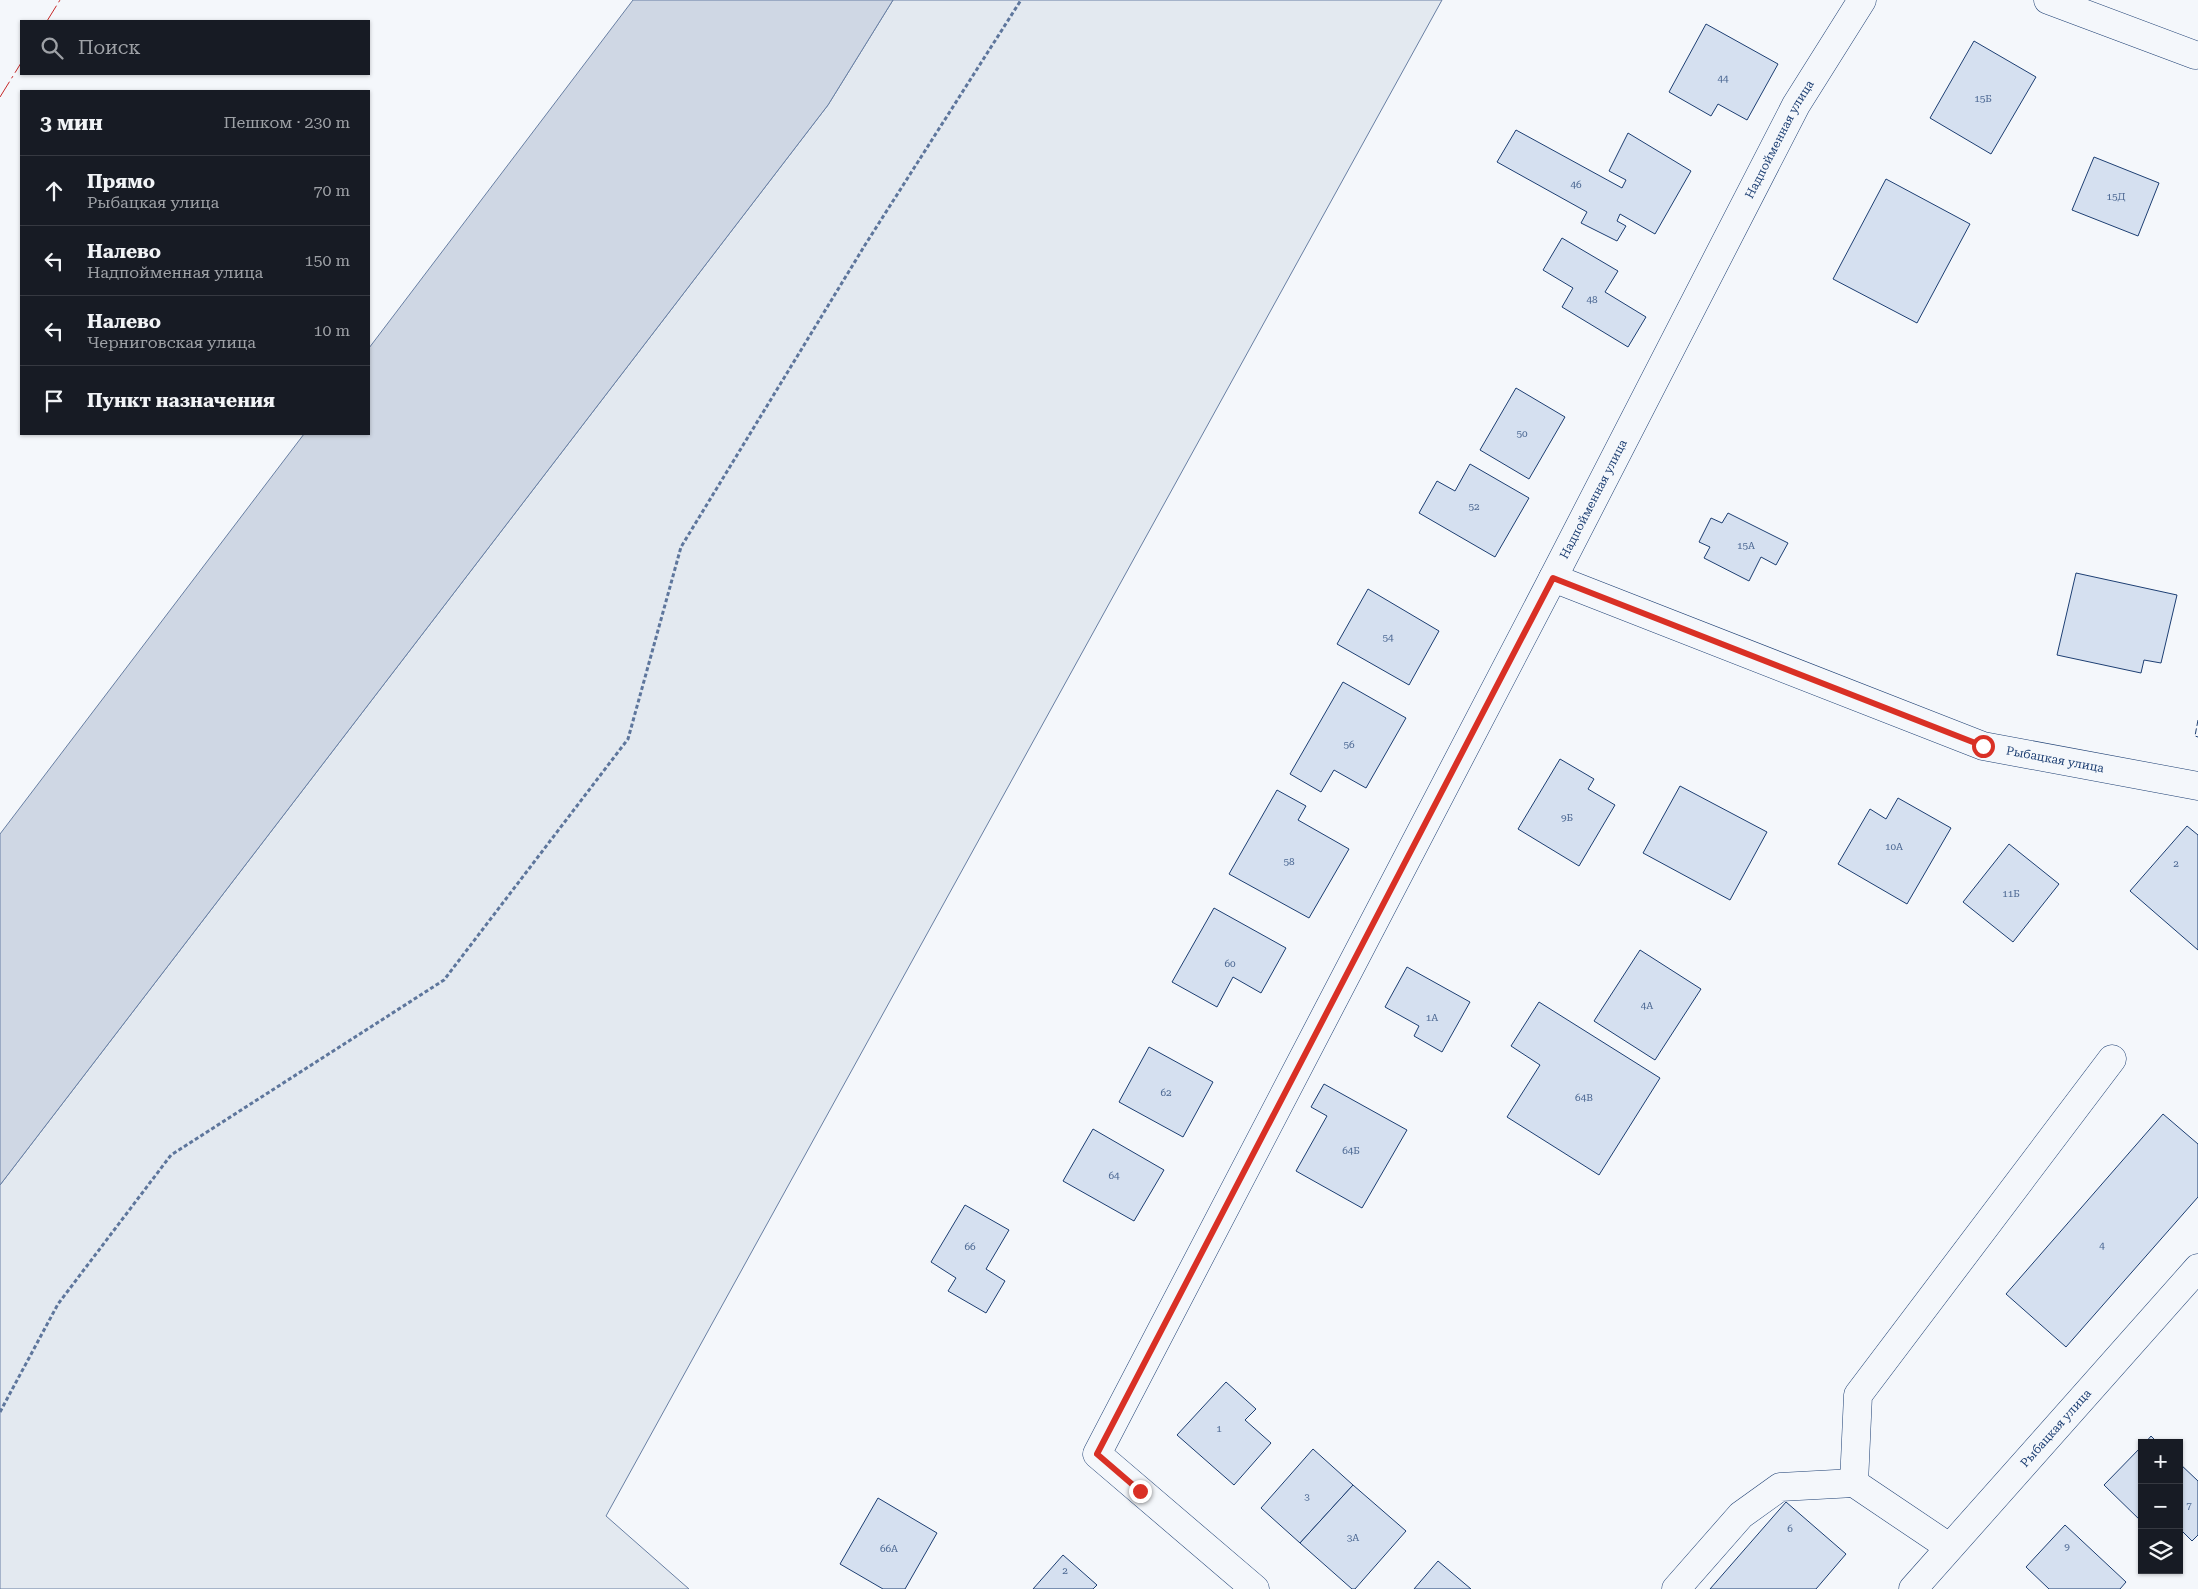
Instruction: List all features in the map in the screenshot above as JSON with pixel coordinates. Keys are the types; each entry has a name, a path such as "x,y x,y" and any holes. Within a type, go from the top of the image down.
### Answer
{"street":[{"name":"Надпойменная улица","path":"1255,1589 1097,1454 1553,578 1796,106 1862,0"},
{"path":"2048,0 2195,55"},
{"name":"Рыбацкая улица","path":"1553,578 1983,746 2198,786"},
{"path":"1854,1483 1858,1395 2112,1059"},
{"name":"Рыбацкая улица","path":"1913,1589 2198,1268"},
{"path":"1676,1589 1741,1515 1780,1487 1854,1483 1949,1547"}],"path":[{"path":"0,1412 58,1304 171,1155 444,980 628,739 682,547 865,245 1021,0"}],"shaded area":[{"path":"633,0 893,0 828,105 0,1185 0,834 303,435 370,435 370,347"},
{"path":"893,0 1442,0 606,1516 689,1589 0,1589 0,1185 828,105"}],"building":[{"path":"1706,24 1778,64 1747,120 1718,104 1711,116 1669,92"},
{"path":"1974,41 2036,77 1991,154 1930,118"},
{"path":"1516,130 1622,188 1626,180 1609,171 1628,133 1691,171 1655,234 1620,214 1617,221 1626,226 1617,241 1581,223 1587,212 1497,162"},
{"path":"2094,157 2159,183 2138,236 2072,210"},
{"path":"1886,179 1970,224 1917,323 1833,279"},
{"path":"1562,238 1618,271 1605,292 1646,317 1628,347 1562,307 1573,288 1543,270"},
{"path":"1516,388 1565,417 1529,479 1480,450"},
{"path":"1470,464 1529,498 1495,557 1419,513 1437,481 1455,491"},
{"path":"1728,513 1788,543 1776,565 1761,557 1749,581 1704,558 1710,547 1699,542 1711,518 1722,523"},
{"path":"2076,573 2177,595 2161,663 2144,660 2141,673 2057,655"},
{"path":"1368,589 1439,631 1409,685 1337,644"},
{"path":"1343,682 1406,718 1366,788 1334,770 1321,792 1290,774"},
{"path":"1560,759 1594,779 1588,789 1615,805 1579,866 1518,829"},
{"path":"1680,786 1767,832 1730,900 1643,853"},
{"path":"1277,790 1306,806 1298,820 1349,849 1309,918 1229,874"},
{"path":"1898,798 1951,828 1907,904 1838,864 1870,809 1886,819"},
{"path":"2187,826 2198,835 2198,950 2130,891"},
{"path":"2009,844 2059,884 2013,942 1963,902"},
{"path":"1214,908 1286,948 1261,993 1233,977 1217,1007 1172,982"},
{"path":"1640,950 1701,989 1655,1060 1594,1021"},
{"path":"1407,967 1470,1002 1442,1052 1414,1036 1419,1026 1385,1007"},
{"path":"1539,1002 1660,1078 1599,1175 1507,1117 1540,1065 1511,1046"},
{"path":"1149,1047 1213,1082 1183,1137 1119,1102"},
{"path":"1324,1084 1407,1130 1362,1208 1296,1171 1327,1116 1311,1107"},
{"path":"2163,1114 2198,1144 2198,1197 2066,1347 2006,1294"},
{"path":"1093,1129 1164,1170 1134,1221 1063,1181"},
{"path":"965,1205 1009,1230 986,1269 1005,1281 986,1313 948,1291 956,1278 931,1262"},
{"path":"1226,1382 1256,1409 1245,1420 1271,1443 1234,1485 1177,1435"},
{"path":"1313,1449 1353,1485 1300,1543 1261,1508"},
{"path":"2138,1450 2138,1518 2104,1485"},
{"path":"2183,1467 2198,1481 2198,1535 2192,1541 2183,1532"},
{"path":"1353,1485 1406,1531 1355,1589 1352,1589 1300,1543"},
{"path":"878,1498 937,1533 905,1589 883,1589 840,1564"},
{"path":"1786,1502 1846,1554 1816,1589 1710,1589"},
{"path":"2065,1525 2126,1582 2120,1589 2049,1589 2026,1567"},
{"path":"1063,1555 1097,1585 1093,1589 1033,1589"},
{"path":"1438,1561 1471,1589 1414,1589"}],"fence":[{"path":"2198,720 2195,736 2198,737"}],"power":[{"path":"48,20 60,0"},
{"path":"0,97 20,65"}],"route":[{"path":"1140,1491 1097,1454 1553,578 1983,746"}]}
